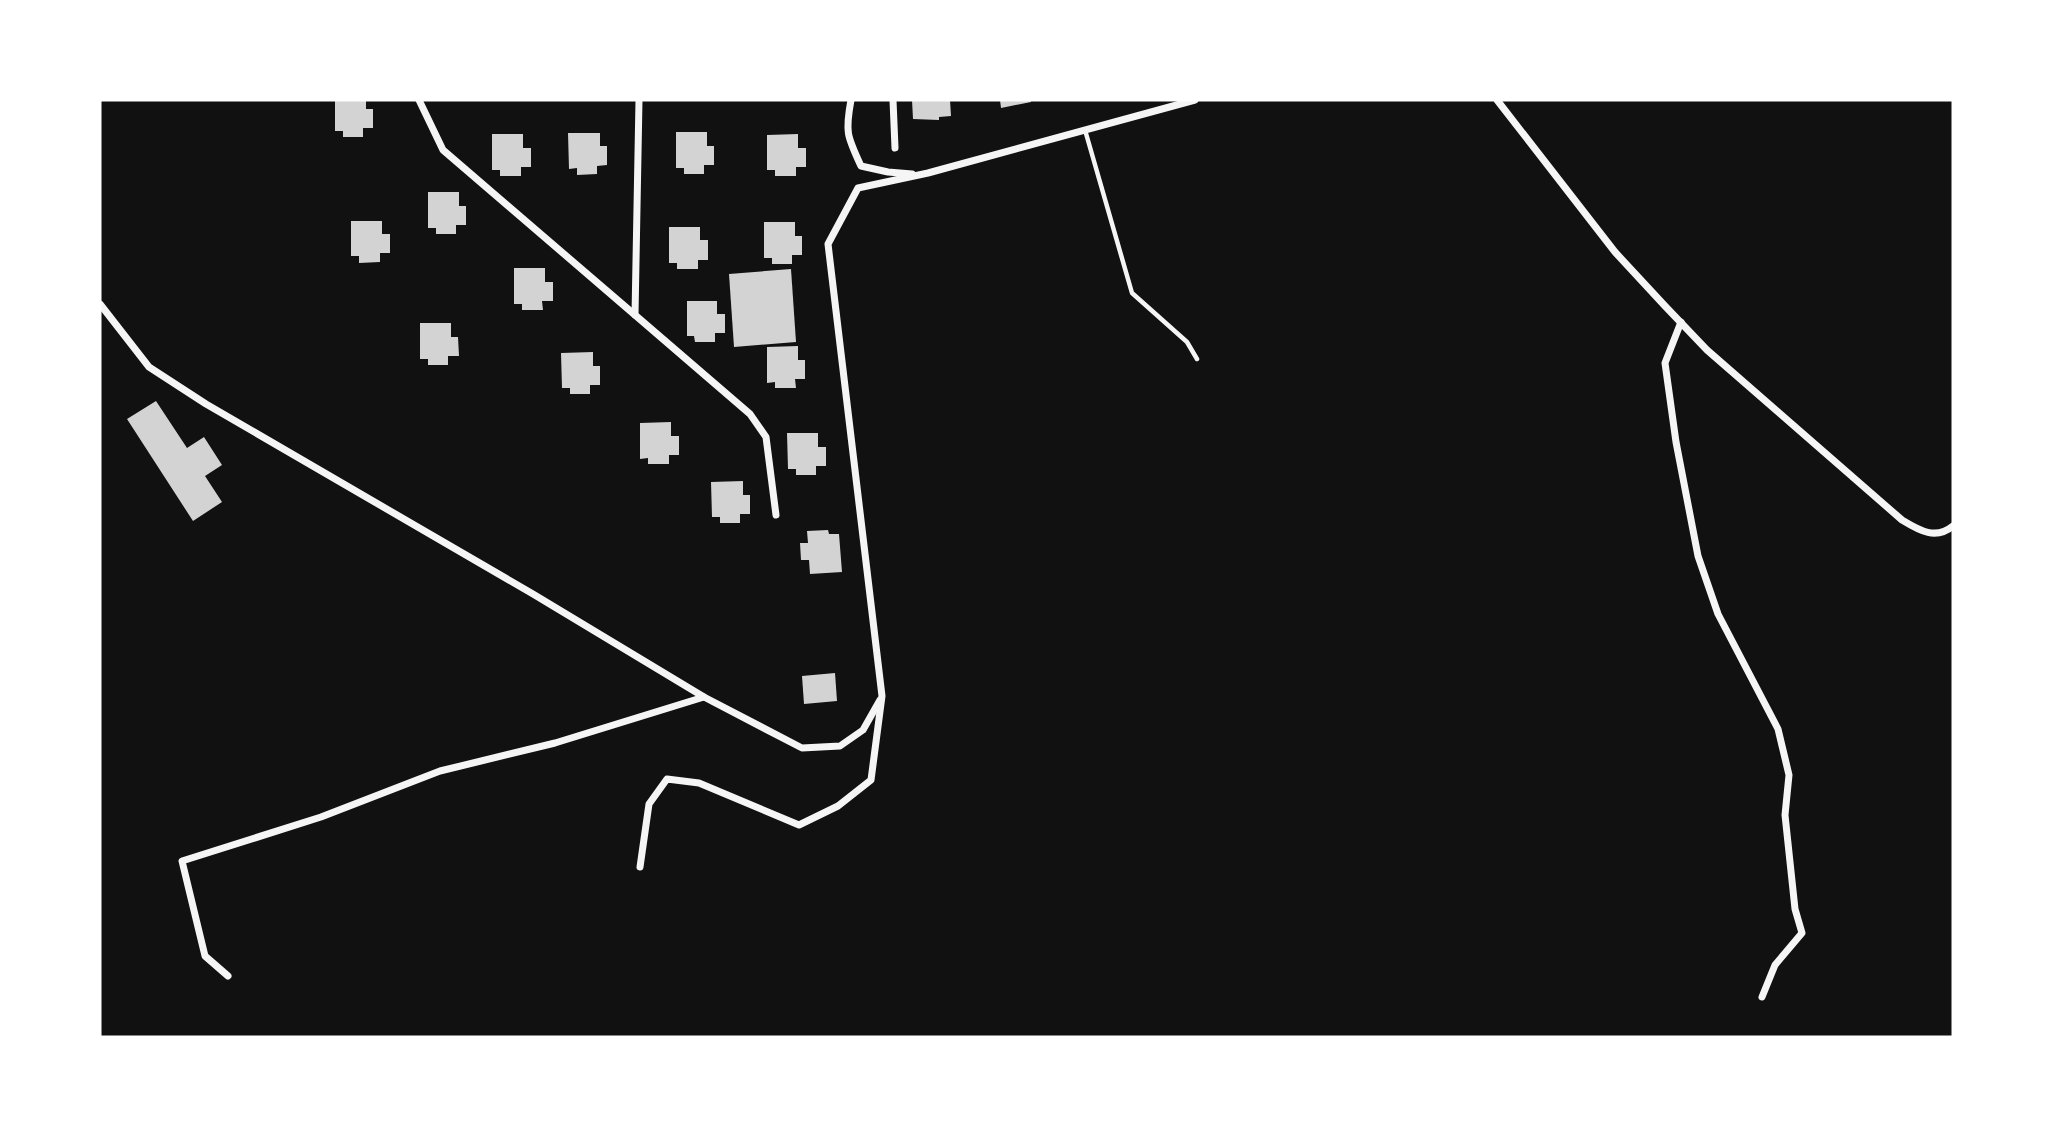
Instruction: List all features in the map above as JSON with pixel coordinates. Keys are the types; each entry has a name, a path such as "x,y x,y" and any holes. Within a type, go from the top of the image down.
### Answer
{"street":[{"path":"419,100 443,150 750,414 766,437 776,515"},
{"path":"635,315 639,100"},
{"path":"851,100 846,127 849,142 861,166 888,172 921,174"},
{"path":"893,100 895,148"},
{"path":"640,867 649,804 667,779 699,783 799,825 838,806 871,780 883,696 828,244 858,188 921,174 1195,100"},
{"path":"1497,100 1615,252 1707,349 1902,520 1916,529 1932,534 1945,533 1953,526"},
{"path":"100,304 149,367 160,375 704,697 802,748 840,746 863,730 883,696"},
{"path":"1681,322 1665,363 1676,443 1698,556 1718,614 1778,729 1788,775 1784,814 1795,909 1802,933 1775,965 1762,997"},
{"path":"228,976 205,956 183,861 321,817 440,771 555,743 704,697"}],"lane":[{"path":"1085,130 1132,293 1187,342 1197,359"}],"building":[{"path":"335,100 366,100 366,109 373,109 373,128 363,128 363,137 343,137 343,131 335,131"},
{"path":"912,100 950,100 951,116 939,117 939,120 913,119"},
{"path":"1000,100 1031,100 1031,102 1001,108"},
{"path":"676,132 707,132 707,146 714,146 714,165 704,165 704,174 684,174 684,168 676,168"},
{"path":"568,133 600,133 600,146 607,146 607,165 597,166 597,174 577,175 577,168 569,169"},
{"path":"492,134 523,134 523,148 531,148 531,167 521,167 521,176 500,176 500,170 492,170"},
{"path":"798,134 798,148 806,148 806,167 796,167 796,176 775,176 775,170 767,170 767,135"},
{"path":"428,192 459,192 459,206 466,206 466,225 456,225 456,234 436,234 436,228 428,228"},
{"path":"351,221 382,221 382,234 390,234 390,253 380,253 380,262 359,263 359,256 351,256"},
{"path":"764,222 795,222 795,236 802,236 802,255 792,255 792,264 772,264 772,258 764,258"},
{"path":"669,227 700,227 700,240 708,240 708,260 698,260 698,269 677,269 677,263 669,263"},
{"path":"514,268 545,268 545,282 553,282 553,301 542,301 543,310 522,310 522,304 514,304"},
{"path":"791,269 796,342 734,347 729,274"},
{"path":"687,301 717,301 717,314 725,314 725,333 715,333 715,342 695,342 694,336 687,336"},
{"path":"420,323 451,323 451,337 458,337 459,356 448,356 448,365 428,365 428,359 420,359"},
{"path":"798,346 798,360 805,360 805,379 795,379 796,388 775,388 775,382 767,383 767,347"},
{"path":"593,352 593,366 600,366 600,385 590,385 590,394 570,394 570,388 562,388 561,353"},
{"path":"156,401 187,448 204,437 222,465 205,476 222,502 193,521 127,419"},
{"path":"671,422 671,436 679,436 679,455 669,455 669,464 648,464 648,458 640,459 640,423"},
{"path":"787,433 818,433 818,447 826,447 826,466 816,466 816,475 796,475 796,469 788,469"},
{"path":"743,481 743,495 750,495 750,514 740,514 740,523 720,523 720,517 712,517 711,482"},
{"path":"828,530 829,534 839,534 842,572 810,574 809,560 801,560 800,543 808,543 807,531"},
{"path":"835,673 837,701 804,704 802,676"}]}
